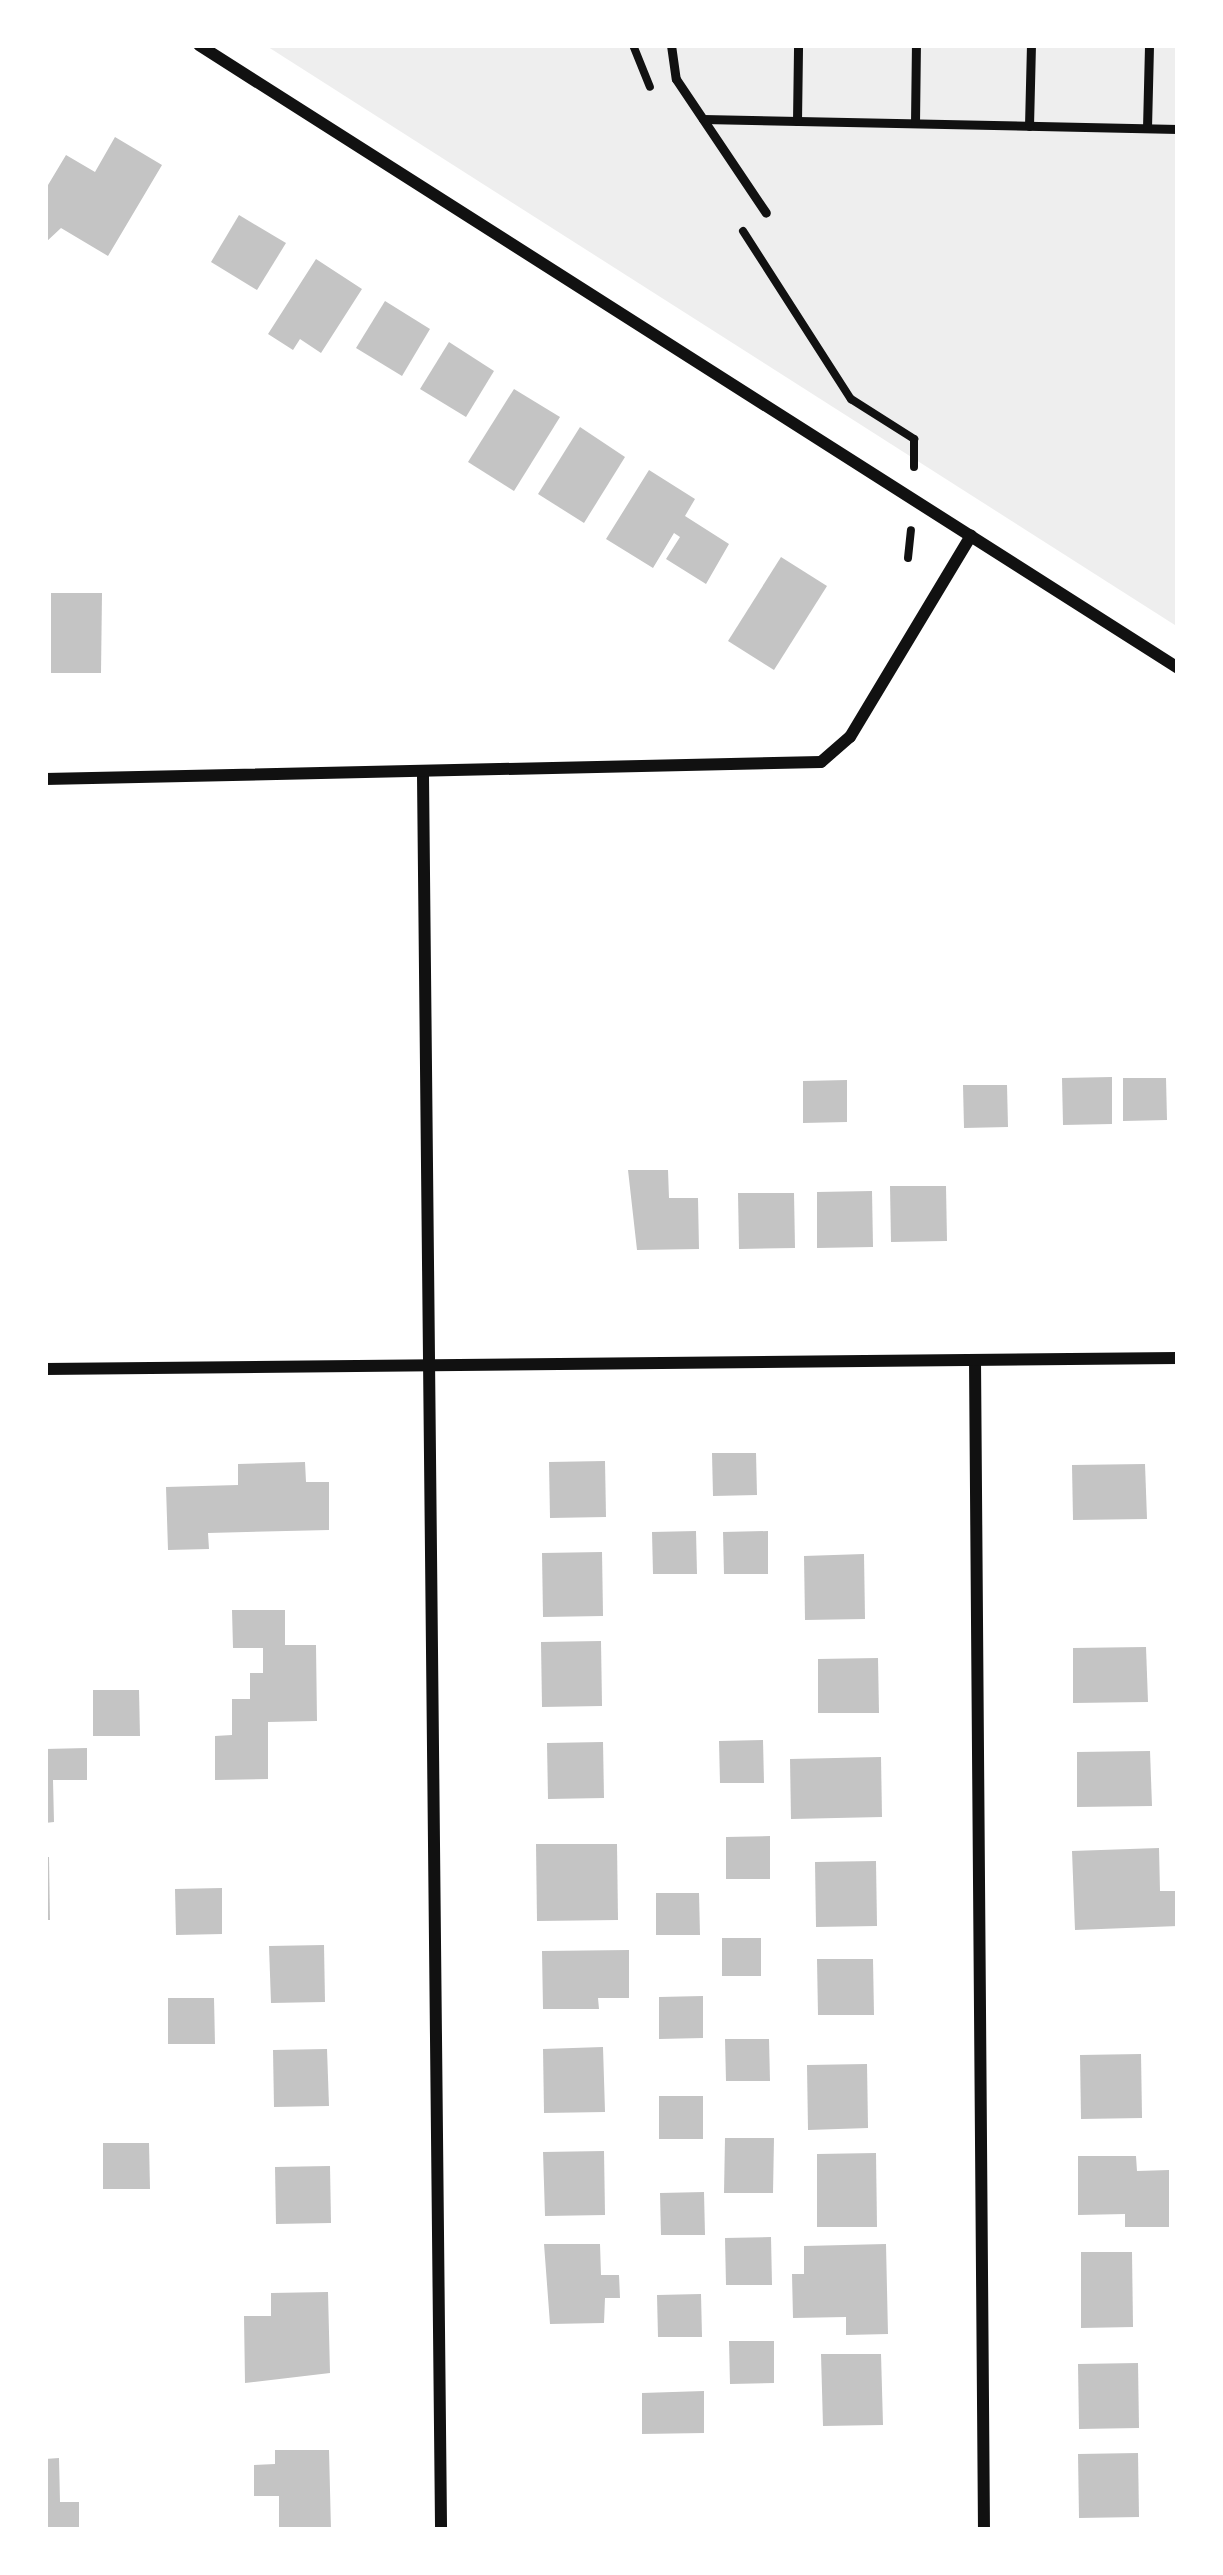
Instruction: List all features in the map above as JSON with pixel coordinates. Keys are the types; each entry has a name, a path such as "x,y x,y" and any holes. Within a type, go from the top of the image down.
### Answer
{"street":[{"path":"199,45 1178,668"},
{"path":"45,778 423,776 821,762 850,737 971,536"},
{"path":"423,776 434,1363 441,2530"},
{"path":"45,1369 1178,1358"},
{"path":"975,1360 984,2530"}],"lane":[{"path":"671,45 676,79 766,213"},
{"path":"796,121 798,45"},
{"path":"915,123 916,45"},
{"path":"1029,126 1031,45"},
{"path":"1147,128 1149,45"},
{"path":"703,119 1178,129"}],"path":[{"path":"633,45 662,104"},
{"path":"737,222 851,399 914,439 908,558"}],"shaded area":[{"path":"265,45 1178,45 1178,627"}],"building":[{"path":"115,137 162,165 108,256 61,228 45,243 45,190 66,155 95,172"},
{"path":"239,215 286,243 257,290 211,262"},
{"path":"316,259 362,289 321,353 300,339 293,350 268,334"},
{"path":"385,301 430,329 402,376 356,348"},
{"path":"449,342 494,371 466,417 420,389"},
{"path":"514,389 560,417 514,491 468,462"},
{"path":"580,427 625,457 584,523 538,494"},
{"path":"649,470 695,499 685,516 729,544 706,584 666,559 680,537 674,533 653,568 606,539"},
{"path":"781,557 827,586 774,670 728,641"},
{"path":"51,593 102,593 101,673 51,673"},
{"path":"1112,1077 1112,1124 1063,1125 1062,1078"},
{"path":"1123,1078 1166,1078 1167,1120 1123,1121"},
{"path":"847,1080 847,1122 803,1123 803,1081"},
{"path":"963,1085 1007,1085 1008,1127 964,1128"},
{"path":"628,1170 668,1170 669,1198 698,1198 699,1249 637,1250"},
{"path":"890,1186 946,1186 947,1241 891,1242"},
{"path":"872,1191 873,1247 817,1248 817,1192"},
{"path":"738,1193 794,1193 795,1248 739,1249"},
{"path":"712,1453 756,1453 757,1495 713,1496"},
{"path":"605,1461 606,1517 550,1518 549,1462"},
{"path":"305,1462 306,1482 329,1482 329,1530 208,1533 209,1549 168,1550 166,1487 238,1485 238,1464"},
{"path":"1145,1464 1147,1519 1073,1520 1072,1465"},
{"path":"696,1531 697,1574 653,1574 652,1532"},
{"path":"768,1531 768,1574 724,1574 723,1532"},
{"path":"602,1552 603,1616 543,1617 542,1553"},
{"path":"864,1554 865,1619 805,1620 804,1556"},
{"path":"232,1610 285,1610 285,1645 316,1645 317,1721 268,1722 268,1779 215,1780 215,1736 232,1735 232,1699 250,1699 250,1673 263,1673 263,1648 233,1648"},
{"path":"601,1641 602,1706 542,1707 541,1642"},
{"path":"1146,1647 1148,1702 1073,1703 1073,1648"},
{"path":"878,1658 879,1713 818,1713 818,1659"},
{"path":"93,1690 139,1690 140,1736 93,1736"},
{"path":"763,1740 764,1783 720,1783 719,1741"},
{"path":"603,1742 604,1798 548,1799 547,1743"},
{"path":"87,1748 87,1780 53,1780 54,1822 45,1823 45,1749"},
{"path":"1150,1751 1152,1806 1077,1807 1077,1752"},
{"path":"881,1757 882,1817 791,1819 790,1759"},
{"path":"770,1836 770,1879 726,1879 726,1837"},
{"path":"536,1844 617,1844 618,1920 537,1921"},
{"path":"1159,1848 1160,1891 1178,1891 1178,1926 1075,1930 1072,1851"},
{"path":"45,1857 49,1857 50,1920 45,1920"},
{"path":"876,1861 877,1926 816,1927 815,1862"},
{"path":"222,1888 222,1934 176,1935 175,1889"},
{"path":"656,1893 699,1893 700,1935 656,1935"},
{"path":"722,1938 761,1938 761,1976 722,1976"},
{"path":"324,1945 325,2002 271,2003 269,1946"},
{"path":"629,1950 629,1998 598,1998 599,2009 543,2009 542,1951"},
{"path":"817,1959 873,1959 874,2015 818,2015"},
{"path":"703,1996 703,2038 659,2039 659,1997"},
{"path":"168,1998 214,1998 215,2044 168,2044"},
{"path":"725,2039 769,2039 770,2081 726,2081"},
{"path":"603,2047 605,2112 544,2113 543,2049"},
{"path":"327,2049 329,2106 274,2107 273,2050"},
{"path":"1141,2054 1142,2118 1081,2119 1080,2055"},
{"path":"867,2064 868,2128 808,2130 807,2065"},
{"path":"659,2096 703,2096 703,2139 659,2139"},
{"path":"725,2138 774,2138 773,2193 724,2193"},
{"path":"103,2143 149,2143 150,2189 103,2189"},
{"path":"604,2151 605,2215 545,2216 543,2152"},
{"path":"876,2153 877,2227 817,2227 817,2154"},
{"path":"1078,2156 1136,2156 1137,2171 1169,2170 1169,2227 1125,2227 1125,2214 1078,2215"},
{"path":"330,2166 331,2223 276,2224 275,2167"},
{"path":"704,2192 705,2235 661,2235 660,2193"},
{"path":"771,2237 772,2285 726,2285 725,2238"},
{"path":"544,2244 600,2244 601,2275 619,2275 620,2298 605,2298 604,2323 550,2324"},
{"path":"886,2244 888,2334 846,2335 846,2317 793,2318 792,2274 804,2274 804,2246"},
{"path":"1081,2252 1132,2252 1133,2327 1081,2328"},
{"path":"328,2292 330,2373 245,2383 244,2316 271,2316 271,2293"},
{"path":"701,2294 702,2337 658,2337 657,2295"},
{"path":"729,2341 774,2341 774,2383 730,2384"},
{"path":"821,2354 881,2354 883,2425 823,2426"},
{"path":"1138,2363 1139,2428 1079,2429 1078,2364"},
{"path":"704,2391 704,2433 642,2434 642,2393"},
{"path":"275,2450 329,2450 331,2530 279,2530 279,2496 254,2496 254,2465 275,2464"},
{"path":"1138,2453 1139,2517 1079,2518 1078,2454"},
{"path":"59,2458 60,2502 79,2502 79,2530 45,2530 45,2459"}]}
